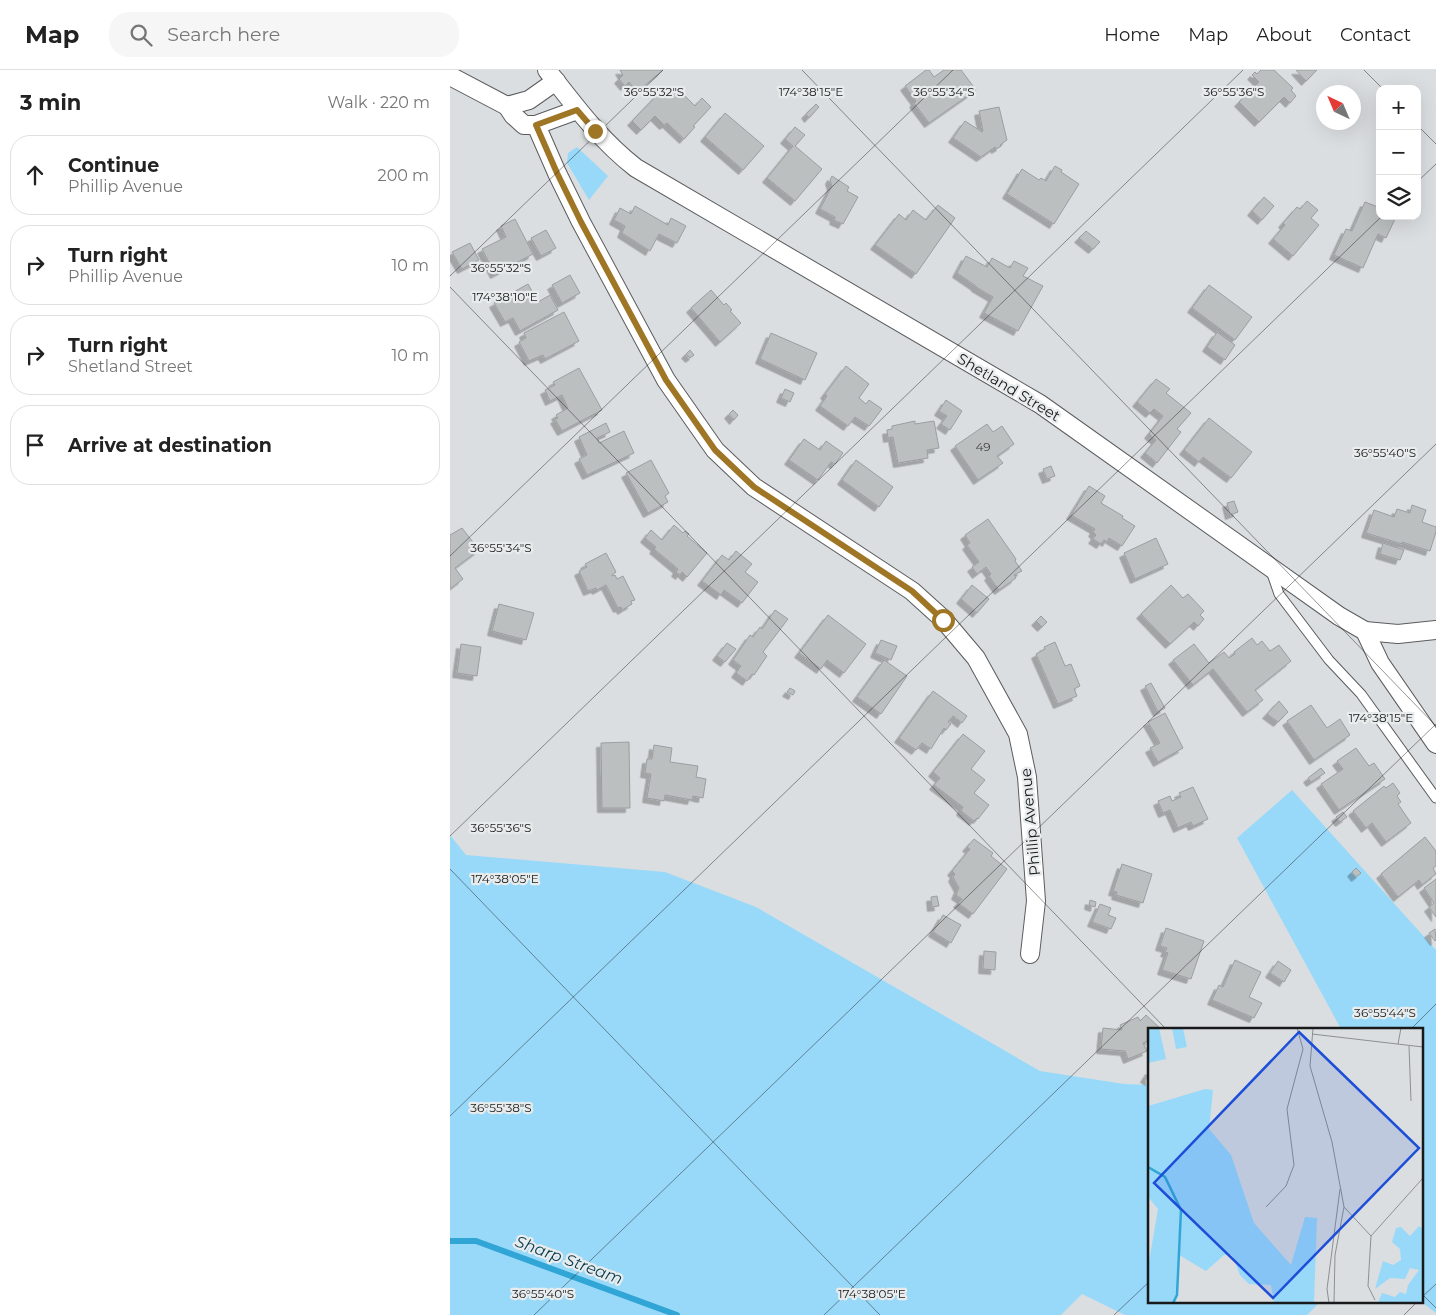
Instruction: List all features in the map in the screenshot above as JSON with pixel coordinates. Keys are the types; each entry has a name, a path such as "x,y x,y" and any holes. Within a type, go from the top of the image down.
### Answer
{"street":[{"path":"450,76 507,106 513,115 524,125 536,125 577,110"},
{"path":"507,106 529,100 552,76"},
{"name":"Shetland Street","path":"552,76 577,110 614,151 636,168 1040,404 1339,616 1365,631"},
{"name":"Phillip Avenue","path":"536,125 581,222 666,380 715,450 754,487 912,591 943,620 976,658 1018,734 1028,777 1036,901 1030,954"},
{"path":"1365,631 1398,634 1436,630"},
{"path":"1365,631 1380,663 1436,744"}],"lane":[{"path":"1269,567 1279,594 1329,660 1361,694 1436,798"}],"shaded area":[{"path":"577,147 608,176 589,200 567,163 568,153"},
{"path":"1292,790 1436,950 1436,1313 1421,1302 1424,1302 1424,1028 1340,1028 1237,838"},
{"path":"450,835 466,855 665,872 756,907 1040,1071 1124,1084 1148,1085 1148,1302 1320,1302 1307,1315 1125,1315 1082,1294 1061,1315 450,1315"}],"building":[{"path":"620,70 663,70 637,92 629,82 625,86 619,79 623,75"},
{"path":"926,70 929,70 934,77 944,70 961,70 976,90 929,123 914,103 916,101 905,86"},
{"path":"1261,70 1274,70 1293,88 1291,90 1296,96 1290,103 1284,97 1259,122 1239,102 1259,82 1252,75 1255,72 1257,74"},
{"path":"1296,70 1317,70 1306,81"},
{"path":"675,86 695,106 702,98 711,107 693,126 695,127 684,139 667,123 664,125 655,116 641,130 632,121 659,93 663,98"},
{"path":"816,104 819,107 809,118 806,114"},
{"path":"999,107 1007,140 1001,146 996,149 995,147 981,157 953,138 965,121 982,132 979,111"},
{"path":"725,113 764,146 743,170 705,137"},
{"path":"795,127 805,135 795,146 822,169 795,201 767,178 793,146 785,139"},
{"path":"1055,166 1079,184 1054,224 1007,194 1022,169 1039,180 1041,178 1046,181"},
{"path":"832,176 849,187 847,191 858,197 843,224 834,220 835,217 820,209 832,186 830,180"},
{"path":"1264,197 1274,206 1262,220 1252,211"},
{"path":"1307,201 1318,210 1311,218 1319,225 1293,256 1273,239 1285,225 1283,223 1297,207 1300,209"},
{"path":"1365,202 1376,206 1376,220 1395,220 1386,238 1378,234 1363,268 1334,255 1346,229 1352,231"},
{"path":"938,205 955,218 916,274 875,245 899,214 906,220 913,210 926,220"},
{"path":"635,206 668,225 671,218 686,226 677,243 659,234 650,251 622,233 625,226 614,220 620,208 631,214"},
{"path":"515,219 533,254 495,274 482,249 506,237 501,226"},
{"path":"546,230 556,248 541,256 531,238"},
{"path":"1086,231 1100,242 1093,249 1079,238"},
{"path":"470,243 479,260 462,269 452,252"},
{"path":"966,256 987,267 992,258 1010,268 1014,261 1028,268 1023,276 1043,286 1018,331 984,313 993,297 957,273"},
{"path":"570,275 580,293 562,303 552,285"},
{"path":"528,284 538,302 550,295 558,310 520,331 513,318 505,322 494,303"},
{"path":"1209,285 1252,317 1235,340 1192,308"},
{"path":"711,290 724,305 726,303 732,310 730,311 741,323 720,342 691,308"},
{"path":"564,312 579,341 545,359 543,355 529,361 519,342 526,338 524,333"},
{"path":"1217,332 1235,345 1225,360 1207,347"},
{"path":"771,333 817,353 805,380 760,359"},
{"path":"690,350 694,355 690,358 686,354"},
{"path":"846,366 869,384 859,398 866,404 869,400 882,409 869,426 855,417 848,426 820,406 827,396 825,394"},
{"path":"579,368 602,410 562,431 555,419 558,418 556,415 568,408 562,395 550,401 545,390 555,385 553,382"},
{"path":"1156,379 1170,389 1166,393 1191,413 1177,429 1181,432 1157,463 1145,453 1156,440 1149,434 1163,416 1154,409 1150,413 1137,402"},
{"path":"785,389 794,393 790,402 781,398"},
{"path":"946,400 962,411 950,430 941,424 947,416 939,411"},
{"path":"733,410 738,415 734,420 729,414"},
{"path":"1209,418 1252,452 1231,478 1203,457 1199,462 1184,450"},
{"path":"915,421 915,424 934,421 939,448 927,450 928,458 898,463 893,437 888,438 887,430 892,429 892,426"},
{"path":"606,423 610,432 597,438 599,443 624,431 634,453 587,475 579,459 587,455 579,437"},
{"path":"987,424 993,432 1002,426 1014,444 997,456 1003,463 978,480 955,446"},
{"path":"804,439 820,450 826,441 843,453 835,464 831,462 818,480 789,460"},
{"path":"651,460 669,493 665,496 668,502 648,513 626,473"},
{"path":"856,460 893,487 879,507 842,480"},
{"path":"1051,466 1055,476 1047,479 1043,469"},
{"path":"1089,486 1105,496 1101,503 1123,516 1122,518 1135,526 1122,546 1109,538 1107,542 1104,540 1101,544 1093,539 1096,535 1093,532 1095,529 1071,515"},
{"path":"1234,501 1238,512 1230,515 1227,503"},
{"path":"1412,505 1426,510 1422,522 1436,527 1430,551 1366,533 1374,510 1394,517 1397,509 1410,513"},
{"path":"988,519 1016,559 1015,561 1022,571 1014,575 1016,578 999,590 989,576 991,574 986,567 977,574 972,567 979,562 967,545 970,543 965,535"},
{"path":"674,525 683,533 685,531 689,534 687,536 707,553 687,577 682,572 680,575 676,572 678,569 654,549 656,547 645,538 651,530 662,540"},
{"path":"462,528 479,550 455,568 463,579 450,589 450,535"},
{"path":"1156,538 1168,564 1135,579 1124,553"},
{"path":"1383,543 1404,550 1400,560 1380,554"},
{"path":"736,551 752,564 745,572 758,582 742,603 724,590 721,595 702,581 722,555 729,560"},
{"path":"606,553 616,572 612,576 615,575 617,579 623,576 635,600 631,601 632,604 622,610 621,607 618,608 606,585 597,590 596,588 588,591 579,571 587,567 585,564"},
{"path":"972,585 989,599 977,613 961,599"},
{"path":"1171,585 1183,598 1188,594 1204,611 1200,615 1204,619 1198,626 1194,622 1170,644 1141,614"},
{"path":"499,604 534,613 526,640 492,631"},
{"path":"775,610 788,619 763,652 767,656 754,675 752,674 747,681 736,673 741,666 733,660 750,635 753,637 760,627 762,629"},
{"path":"828,615 866,644 844,673 827,660 821,669 799,653"},
{"path":"1041,616 1047,622 1042,627 1036,621"},
{"path":"1252,638 1257,645 1262,641 1270,651 1279,645 1291,661 1255,690 1263,700 1247,712 1213,669 1193,685 1173,660 1194,644 1209,663 1224,652 1229,658"},
{"path":"881,640 897,646 891,660 875,653"},
{"path":"1055,642 1065,666 1071,664 1080,686 1074,689 1077,696 1058,704 1036,654 1045,649 1044,647"},
{"path":"727,643 736,649 725,662 717,656"},
{"path":"461,644 481,647 477,676 457,673"},
{"path":"884,660 907,676 881,714 857,697"},
{"path":"1151,683 1165,708 1158,712 1145,686"},
{"path":"790,688 795,691 793,695 787,692"},
{"path":"933,691 967,716 962,723 953,716 948,722 951,724 946,730 944,728 931,749 922,743 916,750 899,738"},
{"path":"1279,701 1288,712 1278,722 1267,714"},
{"path":"1311,705 1327,728 1340,719 1350,735 1314,760 1287,721"},
{"path":"1165,713 1183,748 1158,762 1150,748 1160,743 1148,722"},
{"path":"963,734 985,751 971,769 985,780 974,793 989,805 978,819 974,821 961,811 963,807 934,785 940,778 933,772"},
{"path":"629,742 630,808 602,808 601,743"},
{"path":"654,745 672,748 670,762 698,766 696,777 706,779 703,798 693,796 692,800 665,795 664,801 647,798 651,774 645,773 647,759 652,759"},
{"path":"1356,748 1369,766 1374,763 1385,779 1339,810 1321,784 1343,769 1337,761"},
{"path":"1321,768 1325,773 1311,782 1308,778"},
{"path":"1393,783 1400,793 1397,796 1401,802 1398,804 1411,823 1386,842 1372,823 1366,828 1353,811 1384,786 1386,788"},
{"path":"1193,787 1208,819 1193,826 1191,822 1178,828 1170,810 1163,813 1158,801 1170,796 1172,801 1181,797 1179,793"},
{"path":"1343,812 1347,817 1340,822 1336,817"},
{"path":"1425,837 1436,851 1436,866 1433,868 1436,874 1422,885 1419,880 1398,897 1381,874"},
{"path":"974,839 993,853 991,856 1007,869 973,914 958,903 962,899 956,895 959,888 953,877 955,874 952,871 970,849 967,847"},
{"path":"1122,864 1152,874 1143,903 1116,895 1117,892 1113,891"},
{"path":"1356,868 1361,873 1356,877 1352,872"},
{"path":"1436,879 1436,917 1429,907 1434,903 1424,888"},
{"path":"937,896 939,906 932,907 931,897"},
{"path":"1090,900 1096,902 1095,907 1089,905"},
{"path":"1100,904 1111,908 1108,915 1116,918 1111,929 1092,922"},
{"path":"943,915 961,925 951,943 933,932"},
{"path":"1166,928 1204,941 1191,979 1162,970 1168,953 1165,952 1167,948 1160,946"},
{"path":"1435,929 1436,940 1435,941 1429,933"},
{"path":"984,951 996,952 995,970 983,969"},
{"path":"1235,960 1261,972 1249,997 1262,1003 1254,1018 1212,1000 1219,985 1223,987"},
{"path":"1278,961 1291,970 1284,982 1270,973"},
{"path":"1146,1015 1160,1028 1148,1028 1148,1041 1143,1043 1147,1051 1128,1059 1125,1051 1101,1049 1103,1028 1122,1030 1120,1025 1138,1017 1140,1021"}],"waterway":[{"name":"Sharp Stream","path":"450,1241 476,1241 677,1315"}],"route":[{"path":"595,131 577,110 536,125 581,222 666,380 715,450 754,487 912,591 943,620"}]}
